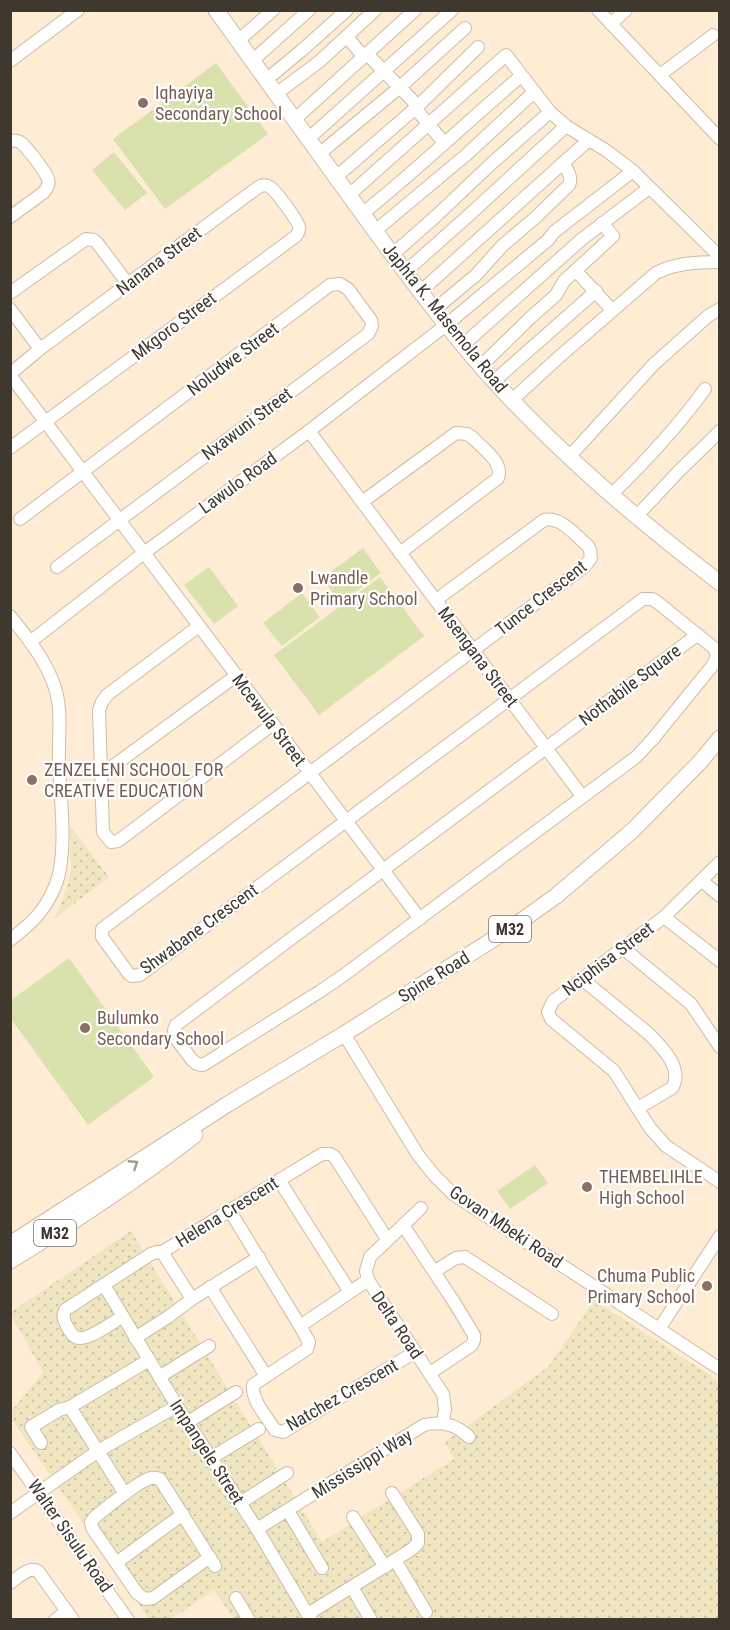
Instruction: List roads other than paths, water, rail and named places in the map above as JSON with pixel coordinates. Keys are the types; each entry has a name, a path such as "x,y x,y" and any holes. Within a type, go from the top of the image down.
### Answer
{"main road":[{"name":"Japhta K. Masemola Road","path":"216,10 392,255 446,325 494,381 569,458 636,517 720,583"},
{"name":"Spine Road","path":"10,1244 228,1104 344,1034 514,926 556,896 632,831 676,788 720,738"},
{"name":"Spine Road","path":"10,1261 139,1178 270,1080"}],"street":[{"path":"10,61 78,10"},
{"path":"238,41 273,10"},
{"path":"252,61 309,10"},
{"path":"266,80 347,10"},
{"path":"276,94 312,68 375,10"},
{"path":"294,120 414,10"},
{"path":"308,139 452,10"},
{"path":"598,10 720,139"},
{"path":"611,24 626,10"},
{"path":"319,154 400,87 465,28"},
{"path":"660,75 713,34"},
{"path":"347,37 400,87 444,143"},
{"path":"336,177 416,107 478,47"},
{"path":"349,195 506,55 550,112 566,126 607,151 633,171 720,257"},
{"path":"362,214 417,169 521,76"},
{"path":"375,231 466,155 534,92"},
{"path":"392,255 550,112"},
{"path":"405,272 566,126"},
{"path":"10,141 15,140 22,144 47,176 49,183 44,193 10,217"},
{"path":"420,292 589,140"},
{"path":"434,310 476,275 503,245 536,218 569,186 570,178 563,163"},
{"name":"Lawulo Road","path":"30,642 446,325 543,244 554,232 633,171"},
{"name":"Nanana Street","path":"10,374 40,349 262,185 273,190 299,227"},
{"path":"463,345 602,223 649,188"},
{"path":"481,366 556,295 564,281 613,236 602,223"},
{"name":"Mkgoro Street","path":"46,422 296,236 299,227"},
{"path":"10,293 86,239 94,240 98,244 128,284"},
{"path":"512,400 648,279 666,268 685,264 720,262"},
{"path":"576,271 612,310"},
{"name":"Noludwe Street","path":"83,472 333,284 340,284 348,289 371,320 372,326"},
{"path":"494,381 596,291"},
{"path":"10,309 40,349"},
{"path":"569,458 654,364 708,316 720,309"},
{"name":"Nxawuni Street","path":"120,520 368,334 372,326"},
{"name":"Mcewula Street","path":"10,374 420,919"},
{"path":"611,495 657,450 705,389"},
{"path":"10,448 46,422"},
{"name":"Msengana Street","path":"309,431 582,796"},
{"path":"636,517 720,431"},
{"path":"362,502 456,433 472,437 498,465 500,474 498,478 400,553"},
{"path":"20,519 83,472"},
{"path":"57,567 120,520"},
{"name":"Tunce Crescent","path":"436,600 544,520 559,521 588,546 591,558 584,567 473,650"},
{"name":"Shwabane Crescent","path":"473,650 102,929 102,937 129,974 140,975 643,599 652,599 657,602 697,635"},
{"path":"10,616 30,642 52,679 58,701 62,852 57,883 44,908 32,923 10,939"},
{"path":"199,626 107,695 102,702 99,710 103,832 111,842 118,841 273,724"},
{"name":"Nothabile Square","path":"697,635 717,652 713,665 645,748 420,919 319,992 203,1065 192,1060 175,1036 176,1025 546,748 697,635"},
{"path":"101,775 237,675"},
{"name":"Nciphisa Street","path":"720,862 664,917 553,1001 548,1009 551,1019 614,1071 650,1128 666,1146 720,1182"},
{"path":"702,881 720,896"},
{"path":"664,917 720,961"},
{"path":"623,948 692,1004 720,1047"},
{"path":"582,979 649,1034 673,1064 676,1077 672,1088 638,1108"},
{"name":"Govan Mbeki Road","path":"344,1034 418,1155 442,1184 464,1201 720,1369"},
{"name":"Helena Crescent","path":"192,1299 162,1252 322,1154 334,1156 387,1239"},
{"path":"279,1180 350,1292"},
{"name":"Delta Road","path":"421,1208 370,1257 366,1271 368,1280 443,1394 445,1409 443,1423"},
{"path":"210,1287 266,1376 307,1349 309,1342 230,1211"},
{"path":"403,1225 435,1271 472,1331 474,1340 472,1345 430,1373"},
{"path":"659,1329 720,1236"},
{"path":"122,1317 88,1337 80,1339 74,1336 64,1321 63,1315 65,1310 151,1254 162,1252"},
{"path":"135,1338 258,1257"},
{"path":"435,1271 456,1258 465,1257 552,1314"},
{"path":"300,1326 368,1280"},
{"name":"Impangele Street","path":"104,1285 148,1360 257,1529 310,1617"},
{"path":"159,1377 208,1346"},
{"name":"Natchez Crescent","path":"266,1376 253,1385 252,1393 275,1430 283,1432 415,1352"},
{"path":"41,1443 31,1427 59,1410 70,1407 148,1360"},
{"path":"188,1422 236,1392"},
{"path":"10,1513 98,1451 177,1406"},
{"path":"70,1407 125,1494"},
{"path":"443,1423 453,1425 469,1437"},
{"name":"Mississippi Way","path":"257,1529 424,1425 443,1423"},
{"path":"211,1458 259,1429"},
{"name":"Walter Sisulu Road","path":"10,1454 129,1620"},
{"path":"240,1503 287,1473"},
{"path":"149,1478 160,1479 212,1561 153,1598 146,1599 137,1593 92,1528 91,1522 125,1494 149,1478"},
{"path":"310,1617 415,1546 419,1540 418,1534 392,1493"},
{"path":"288,1511 322,1568"},
{"path":"116,1563 183,1514"},
{"path":"353,1517 426,1612"},
{"path":"10,1583 30,1569 38,1571 70,1615 55,1620"},
{"path":"352,1587 371,1620"},
{"path":"236,1599 249,1620"}],"place":[{"name":"Iqhayiya Secondary School","path":"143,103"},
{"name":"Lwandle Primary School","path":"298,588"},
{"name":"ZENZELENI SCHOOL FOR CREATIVE EDUCATION","path":"32,780"},
{"name":"Bulumko Secondary School","path":"85,1028"},
{"name":"THEMBELIHLE High School","path":"587,1187"},
{"name":"Chuma Public Primary School","path":"707,1286"}]}
